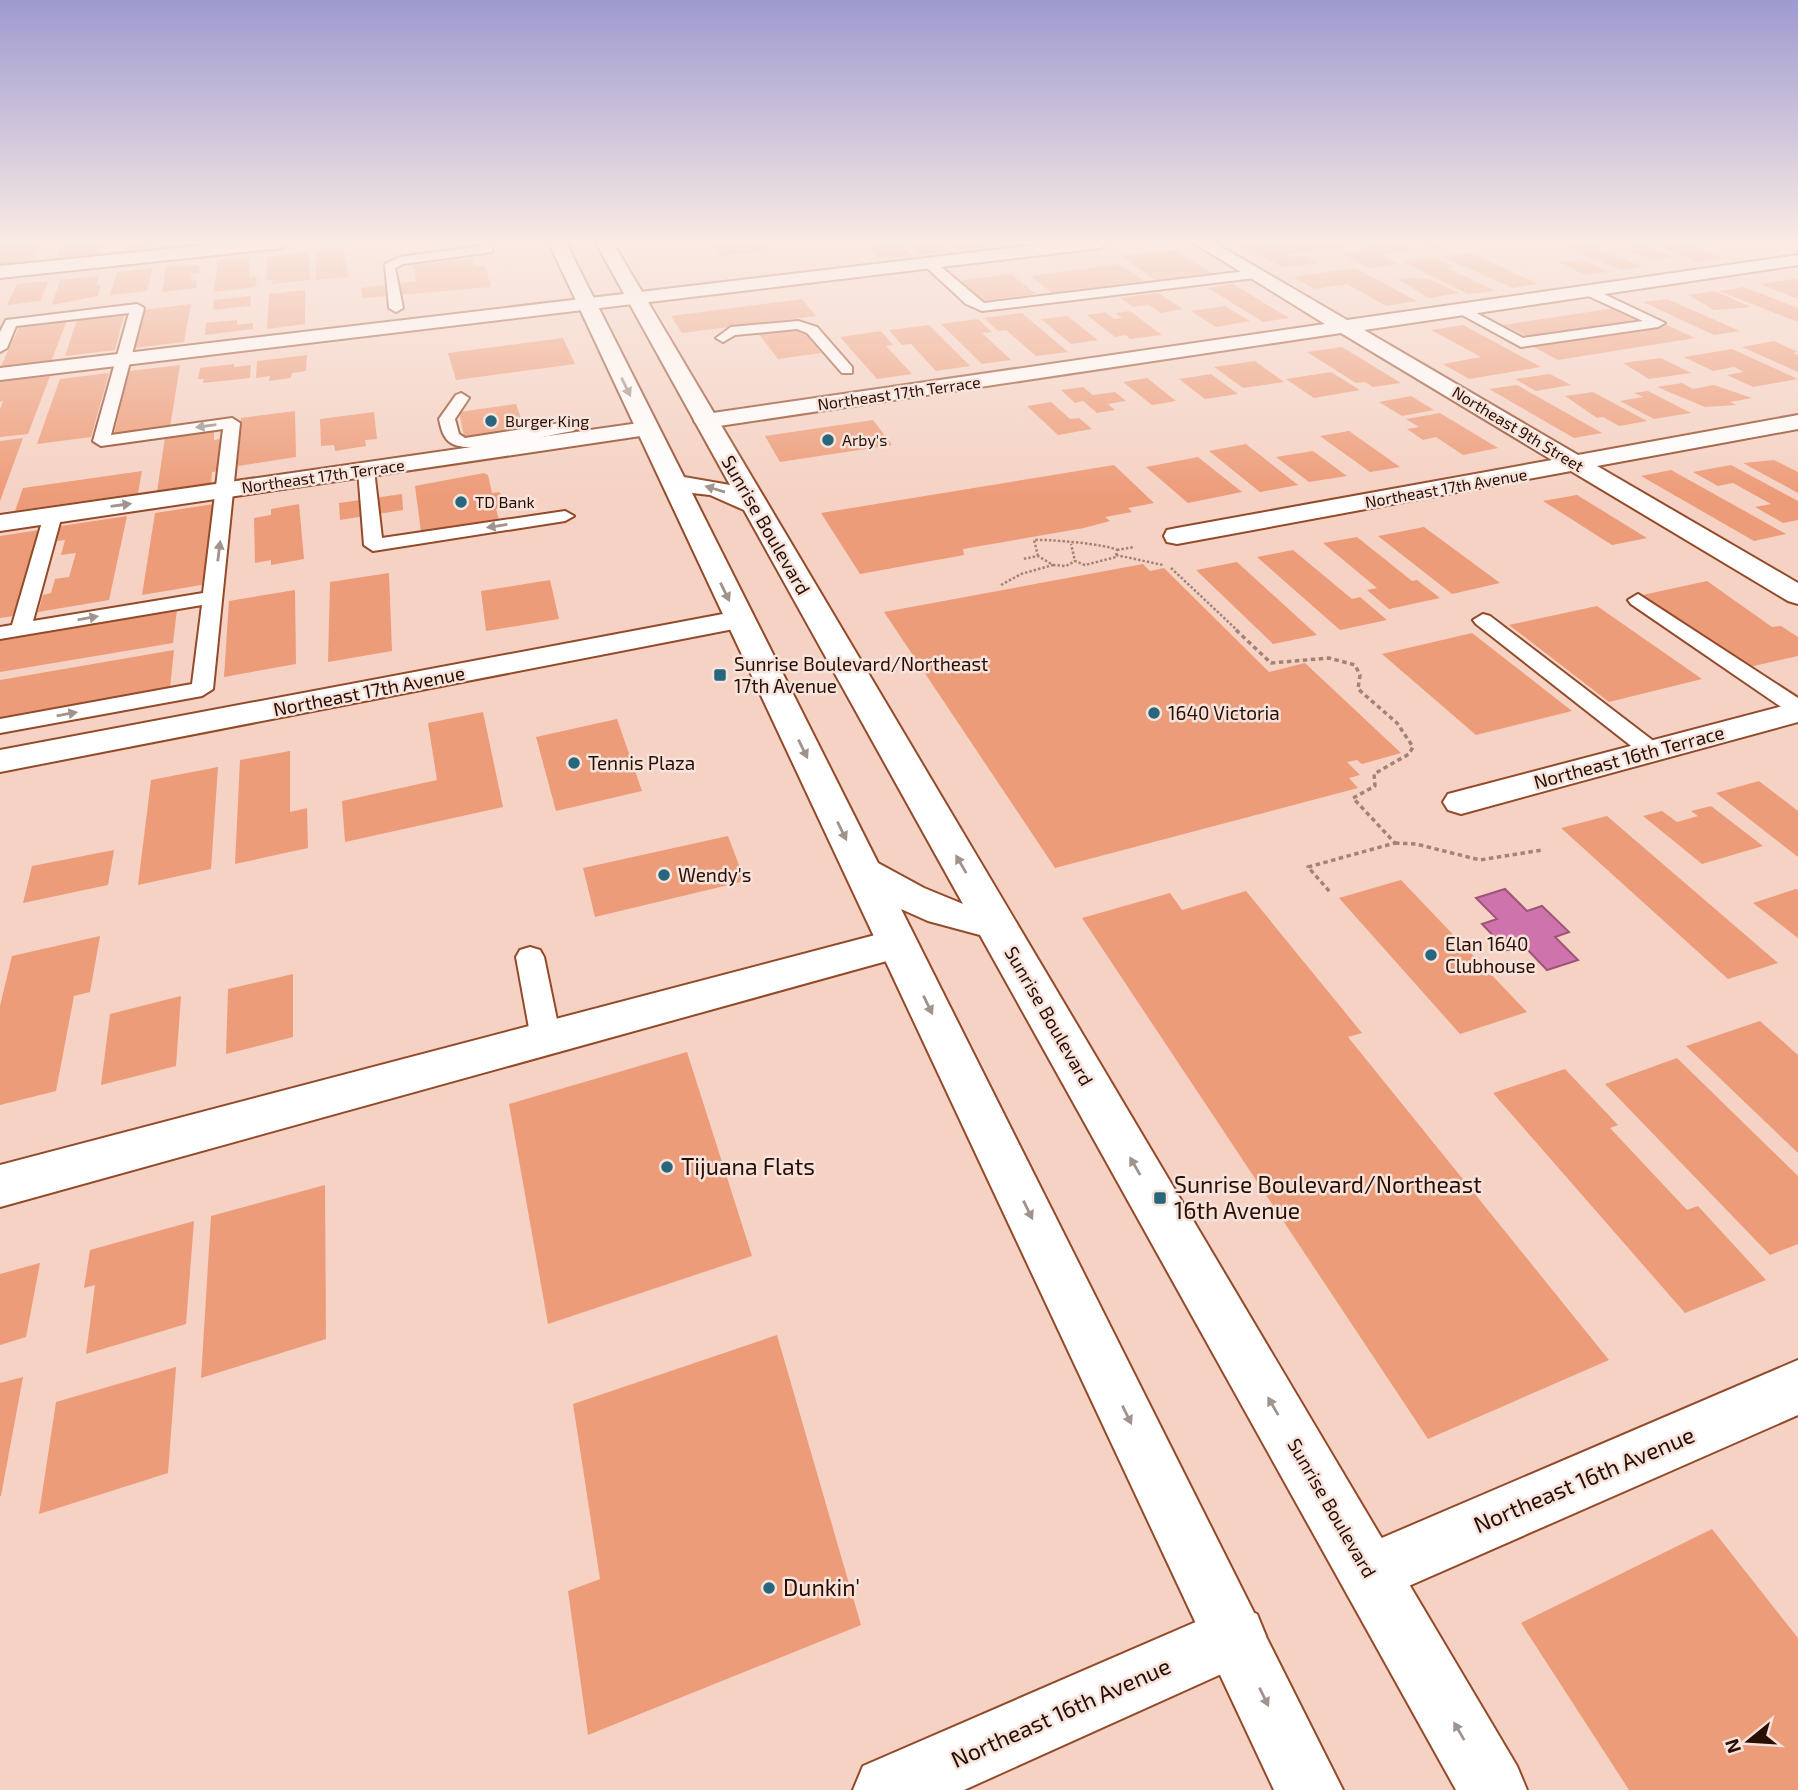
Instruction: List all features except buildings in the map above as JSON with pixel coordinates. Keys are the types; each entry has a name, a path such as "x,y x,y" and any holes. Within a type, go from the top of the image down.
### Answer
{"street":[{"path":"0,374 396,327"},
{"path":"597,327 1309,1790"},
{"name":"Sunrise Boulevard","path":"652,327 1493,1790"},
{"name":"Northeast 9th Street","path":"1345,327 1798,595"},
{"name":"Northeast 17th Terrace","path":"706,421 1348,327"},
{"name":"Northeast 17th Avenue","path":"1177,536 1798,422"},
{"name":"Northeast 17th Terrace","path":"0,523 646,429"},
{"path":"673,484 715,488 755,505"},
{"name":"Northeast 17th Avenue","path":"0,761 739,620"},
{"name":"Northeast 16th Terrace","path":"1461,802 1798,710"},
{"path":"863,872 938,912 970,921 995,923"},
{"path":"0,1186 898,944"},
{"name":"Northeast 16th Avenue","path":"1370,1573 1798,1387"},
{"name":"Northeast 16th Avenue","path":"887,1790 1235,1636"}],"lane":[{"path":"0,348 9,327"},
{"path":"0,726 202,689 227,489 232,423 101,440 132,327"},
{"path":"723,338 731,331 781,327"},
{"path":"803,327 813,330 846,370"},
{"path":"1490,327 1521,344 1635,327"},
{"path":"461,398 447,418 452,438 457,443 497,440 573,426"},
{"path":"366,470 373,545 565,516"},
{"path":"53,515 10,631 213,597"},
{"path":"1638,600 1798,710"},
{"path":"1483,620 1652,751"},
{"path":"530,957 546,1039"}],"path":[{"path":"1053,565 1038,556 1034,550 1034,540 1050,537 1071,544 1099,543 1117,552 1174,569 1271,663 1311,657 1335,657 1349,661 1359,671 1361,680 1358,689 1397,723 1413,747 1409,754 1374,774 1375,786 1369,792 1353,797 1395,843"},
{"path":"1071,544 1075,561"},
{"path":"1075,561 1085,565 1108,560 1117,552 1134,547"},
{"path":"1023,559 1038,556"},
{"path":"1108,560 1113,567"},
{"path":"1000,584 1053,565 1066,566 1075,561"},
{"path":"1330,892 1308,867 1395,843 1416,844 1480,860 1542,850"}],"shaded area":[{"path":"1505,889 1527,911 1542,906 1569,932 1555,937 1578,960 1547,970 1523,945 1507,950 1482,924 1497,919 1476,898"}],"place":[{"name":"Burger King","path":"491,421"},
{"name":"Arby's","path":"828,440"},
{"name":"TD Bank","path":"461,502"},
{"name":"Sunrise Boulevard/Northeast 17th Avenue","path":"720,675"},
{"name":"1640 Victoria","path":"1154,713"},
{"name":"Tennis Plaza","path":"574,763"},
{"name":"Wendy's","path":"664,875"},
{"name":"Elan 1640 Clubhouse","path":"1431,955"},
{"name":"Tijuana Flats","path":"667,1167"},
{"name":"Sunrise Boulevard/Northeast 16th Avenue","path":"1160,1198"},
{"name":"Dunkin'","path":"769,1588"}]}
